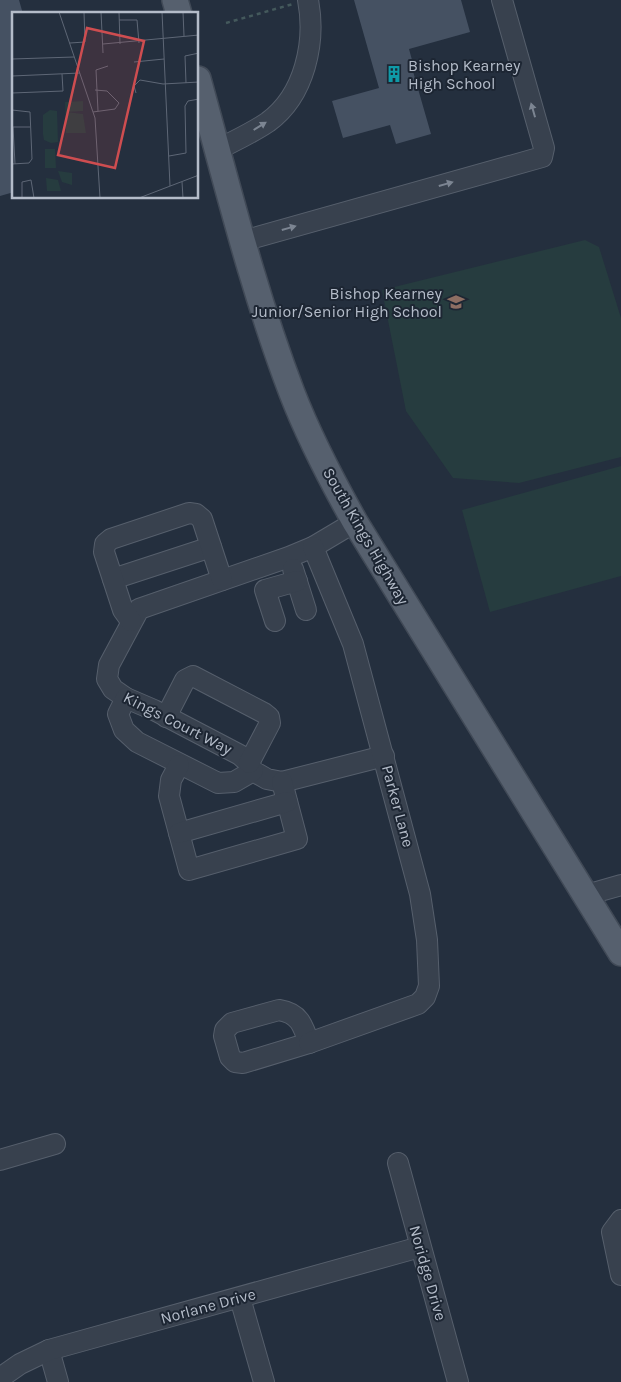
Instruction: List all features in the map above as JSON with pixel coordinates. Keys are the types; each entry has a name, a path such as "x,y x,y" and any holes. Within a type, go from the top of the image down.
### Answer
{"main road":[{"name":"South Kings Highway","path":"199,83 242,241 293,394 324,463 355,522 621,953"}],"street":[{"path":"217,150 269,121 290,97 307,62 311,17 308,0"},
{"path":"242,241 542,157 544,148 502,0"},
{"path":"131,621 123,610 104,552 105,544 111,539 189,513 196,514 202,520 222,580"},
{"path":"314,547 355,522"},
{"path":"113,579 211,546"},
{"name":"Kings Court Way","path":"282,782 267,779 251,767 240,755 166,716 126,698 113,689 107,678 109,664 139,609 148,604 314,547"},
{"name":"Parker Lane","path":"309,1043 418,1004 425,997 429,986 427,940 420,894 384,756 353,644 314,547"},
{"path":"289,557 306,610"},
{"path":"275,621 266,590 297,581"},
{"path":"126,698 118,714 124,730 137,742 179,765 218,783 234,782 251,767 270,723 269,717 264,713 194,676 185,680 166,716"},
{"path":"179,765 171,780 168,796 189,870 297,840 282,782 384,756"},
{"path":"179,833 287,802"},
{"path":"586,895 621,885"},
{"path":"0,1160 55,1144"},
{"name":"Noridge Drive","path":"398,1163 458,1382"},
{"path":"621,1220 612,1232 621,1275"},
{"name":"Norlane Drive","path":"0,1378 20,1364 49,1350 420,1247"},
{"path":"240,1298 264,1382"},
{"path":"49,1350 58,1382"}],"path":[{"path":"226,23 308,0"}],"green space":[{"path":"585,240 599,247 621,318 621,457 519,483 453,478 406,411 382,290"},
{"path":"621,466 621,576 490,612 462,510"}],"building":[{"path":"0,0 19,0 22,12 12,12 12,193 0,196"},
{"name":"Bishop Kearney High School","path":"354,0 461,0 470,32 409,49 412,60 410,61 431,134 396,144 390,125 343,138 332,101 379,88"}],"place":[{"name":"Bishop Kearney High School","path":"394,74"},
{"name":"Bishop Kearney Junior/Senior High School","path":"456,302"}]}
